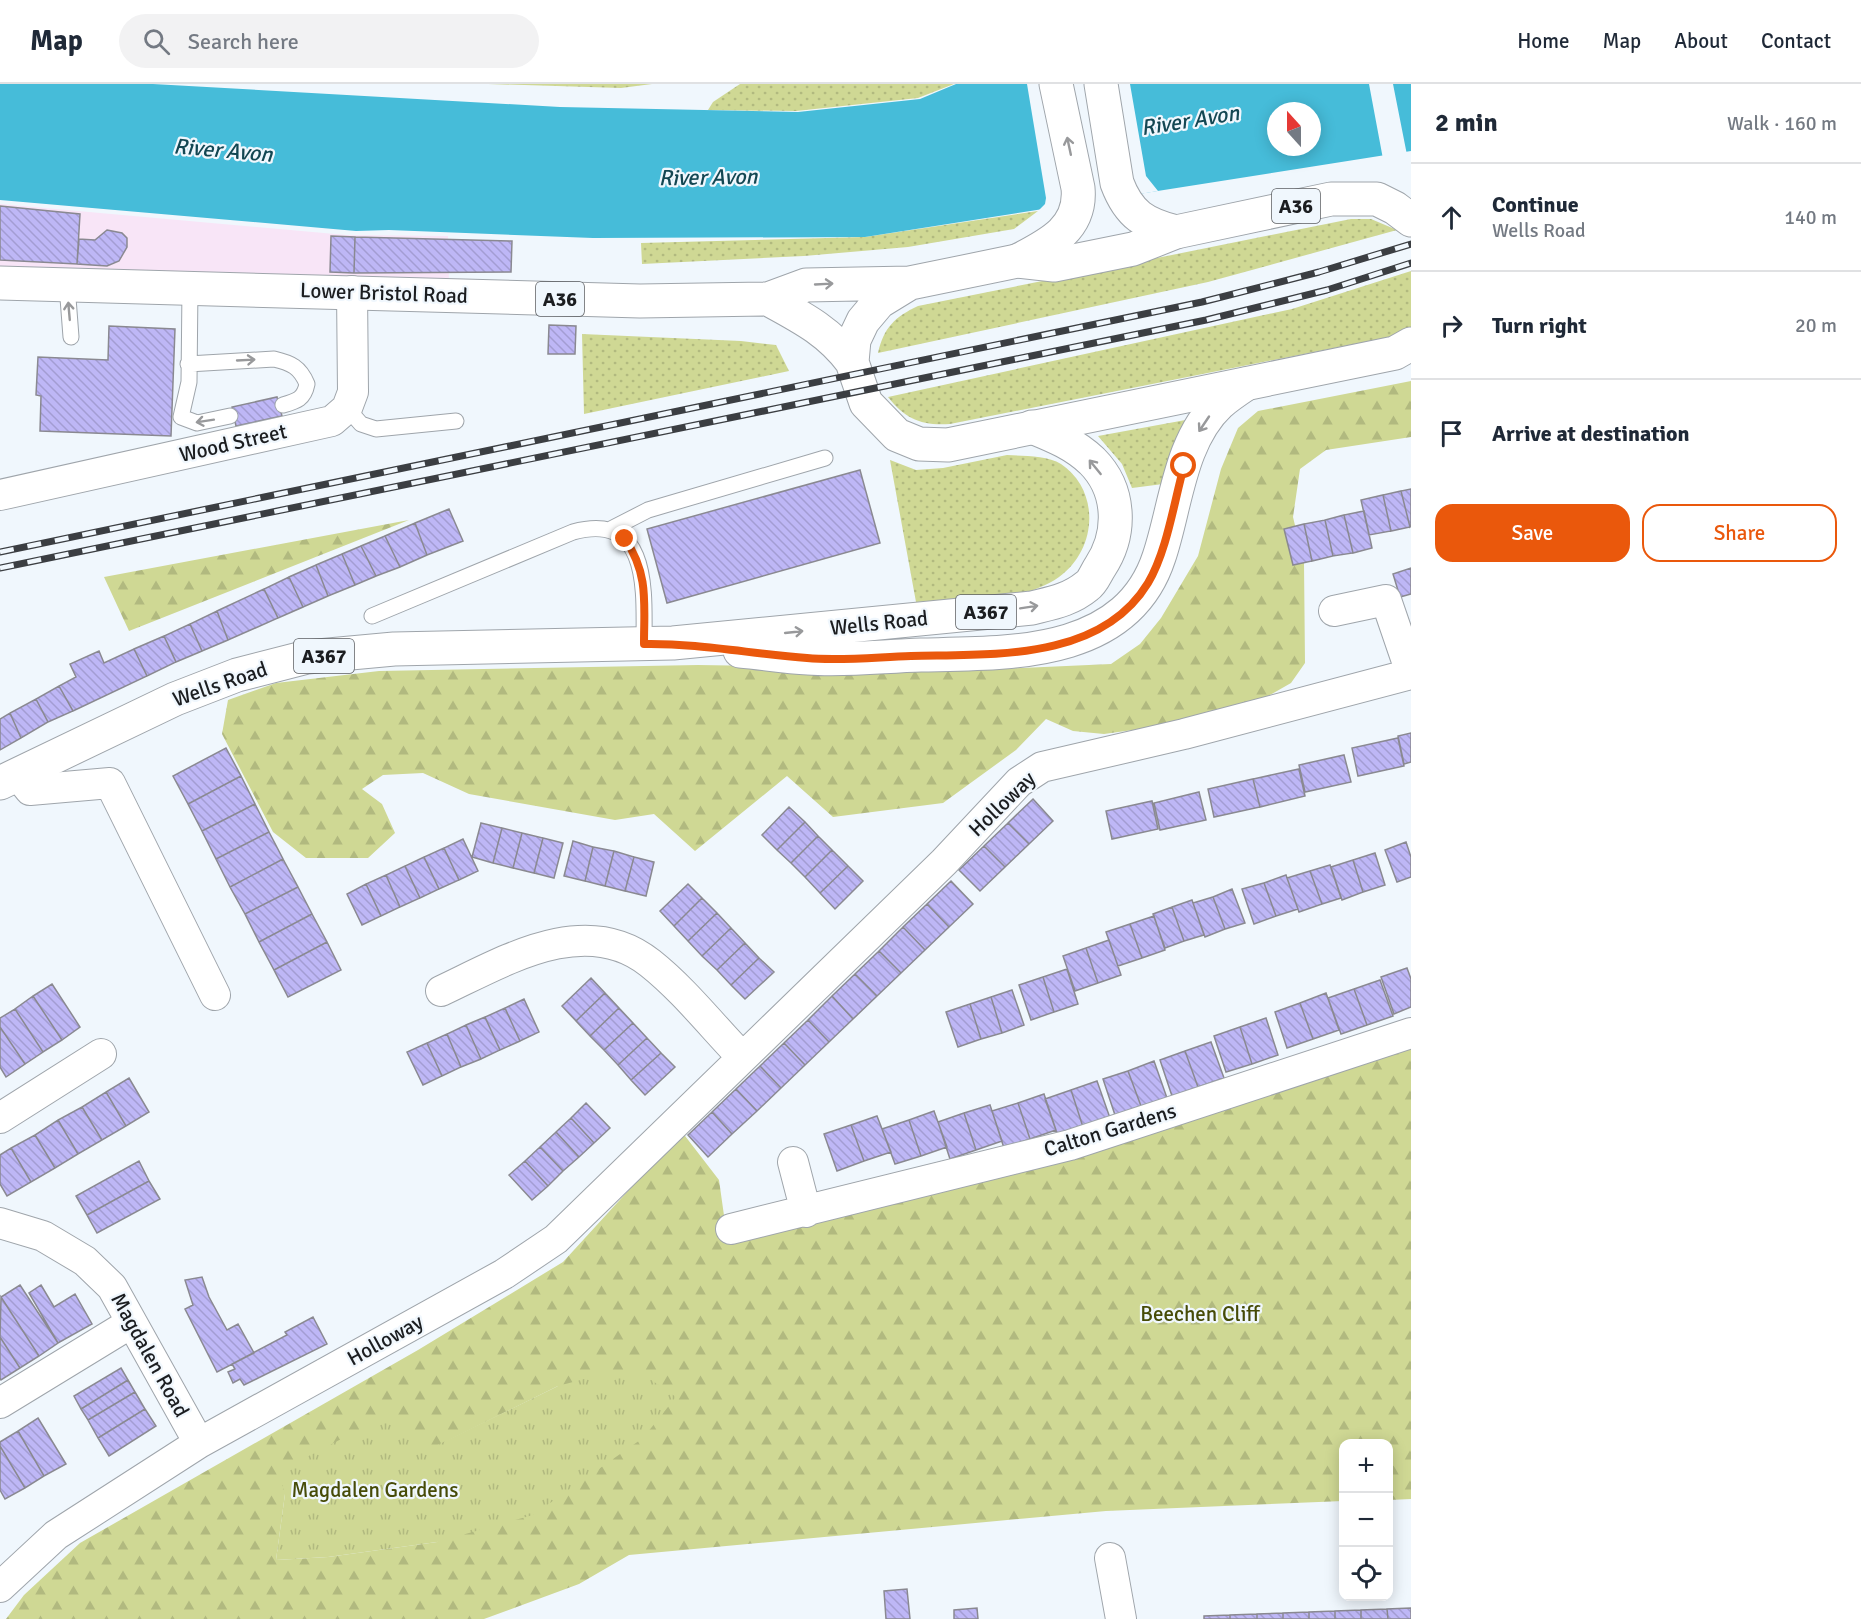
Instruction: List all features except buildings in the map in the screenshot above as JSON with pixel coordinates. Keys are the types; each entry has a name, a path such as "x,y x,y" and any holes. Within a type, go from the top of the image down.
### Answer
{"main road":[{"path":"1017,261 1053,243 1066,230 1078,204 1078,188 1056,84"},
{"path":"1101,84 1117,183 1122,197 1144,222 1176,232"},
{"name":"A36","path":"1406,350 948,445 919,444 897,435 866,403 852,362 854,340 863,321 879,302 910,283 1017,261 1054,265 1133,249 1176,232 1332,199 1355,197 1377,199 1395,208 1411,220"},
{"name":"Lower Bristol Road","path":"0,283 352,291 640,301 768,299 806,285 910,283"},
{"name":"Lower Bristol Road","path":"768,299 821,328 837,342 852,362"},
{"name":"Wells Road","path":"658,644 809,658 1011,653 1050,648 1085,635 1122,613 1147,584 1159,558 1191,445 1219,404 1246,384"},
{"name":"Wells Road","path":"9,779 175,699 237,675 307,657 394,649 658,644 1032,608 1065,600 1089,585 1106,559 1115,531 1115,503 1106,481 1093,462 1071,444 1032,426"}],"street":[{"path":"347,408 353,392 352,291"},
{"name":"Wood Street","path":"0,495 332,421 347,408"},
{"path":"1334,611 1386,600 1401,611 1411,674"},
{"name":"Holloway","path":"0,1587 56,1535 199,1443 504,1274 556,1239 944,862 1019,782 1041,767 1285,708 1411,674"},
{"path":"9,779 30,790 110,783 215,995"},
{"path":"441,991 525,952 559,942 593,941 626,948 650,963 742,1058"},
{"name":"Calton Gardens","path":"731,1229 1070,1145 1411,1033"},
{"path":"0,1118 101,1054"},
{"path":"793,1162 806,1212"},
{"name":"Magdalen Road","path":"0,1223 43,1236 85,1261 112,1287 199,1443"},
{"path":"0,1403 131,1323"},
{"path":"1110,1558 1121,1619"}],"lane":[{"path":"67,285 71,337"},
{"path":"190,288 189,382 181,417 197,423 230,416"},
{"path":"188,364 274,359 296,366 307,384 305,393 298,401 283,405"},
{"path":"347,408 361,424 376,429 456,420"},
{"path":"609,530 648,510 825,458"},
{"path":"372,616 573,532 591,527 609,530 625,539 638,557 658,644"}],"shaded area":[{"path":"0,204 346,235 448,236 449,284 0,275"}],"green space":[{"path":"488,84 652,84 621,88"},
{"path":"740,84 954,84 918,98 796,111 708,110 713,102"},
{"path":"1038,211 1014,229 908,247 804,256 642,264 641,243 865,237"},
{"path":"1351,219 1371,219 1397,230 1208,282 878,353 880,344 892,324 903,314 918,306"},
{"path":"1411,271 1411,330 1400,335 950,424 931,424 915,420 901,411 888,397 1292,309"},
{"path":"582,334 741,341 776,345 789,371 584,414"},
{"path":"1411,381 1411,437 1326,450 1300,469 1293,517 1304,563 1305,663 1291,683 1261,700 1183,723 1104,734 1073,731 1046,719 1016,750 943,803 833,817 787,776 695,851 654,814 615,820 469,794 423,773 383,775 362,789 382,804 395,833 368,858 306,858 273,832 222,734 228,700 276,683 379,671 698,665 998,669 1111,664 1140,644 1161,618 1198,556 1221,469 1238,428 1258,411"},
{"path":"1191,419 1173,447 1163,484 1132,488 1122,464 1098,436"},
{"path":"1007,455 1049,459 1061,464 1074,476 1083,489 1088,504 1087,536 1081,552 1072,566 1059,577 1027,592 990,599 916,602 890,460 916,470 943,468"},
{"path":"409,520 129,631 104,577"},
{"name":"Beechen Cliff","path":"1411,1042 1411,1499 1393,1500 1393,1439 1339,1439 1339,1501 1106,1511 629,1555 579,1584 484,1619 6,1619 24,1595 80,1543 418,1350 563,1262 682,1132 719,1180 728,1244 790,1230 1074,1154","holes":["558,1386 437,1542 328,1557 276,1560 285,1494 423,1453"]},
{"name":"Magdalen Gardens","path":"614,1371 647,1377 676,1397 643,1438 533,1515 437,1542 328,1557 276,1560 285,1494 278,1472 391,1413 423,1452 558,1386"}],"water":[{"name":"River Avon","path":"0,84 153,84 560,107 798,112 920,99 956,84 1411,84 1411,151 865,237 593,238 389,230 356,231 0,200"}],"pier":[{"path":"1027,84 1130,84 1146,176 1158,191 1038,211 1045,204 1046,198"},
{"path":"1369,84 1393,84 1407,155 1383,159"}],"railway":[{"path":"0,552 1202,302 1319,272 1411,244"},
{"path":"0,568 1206,320 1327,290 1411,263"}],"route":[{"path":"625,539 638,557 644,578 644,644 673,643 809,658 1011,653 1050,648 1085,635 1122,613 1147,584 1159,558 1184,466"}]}
